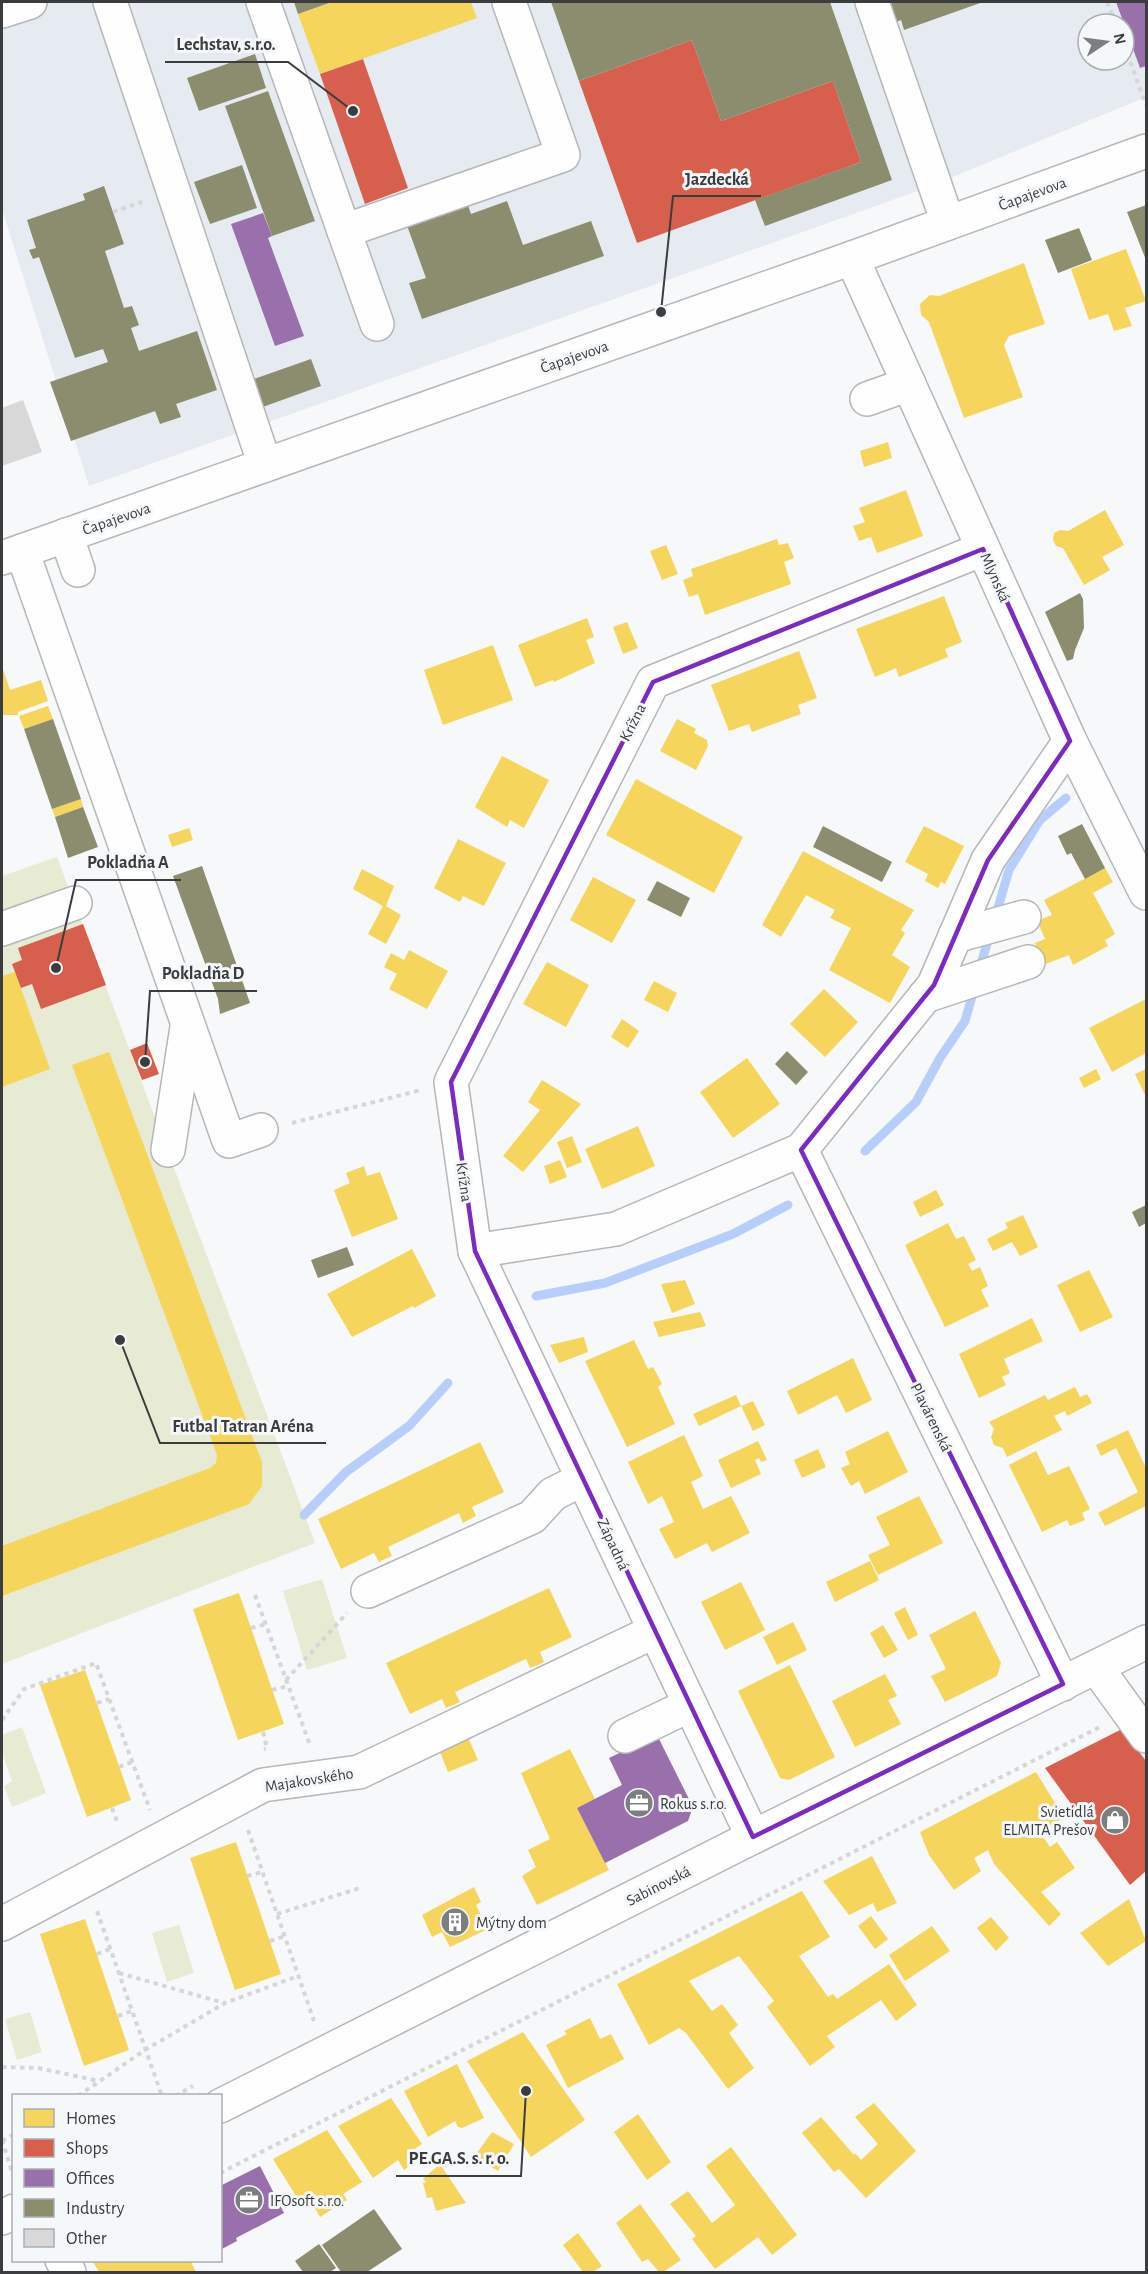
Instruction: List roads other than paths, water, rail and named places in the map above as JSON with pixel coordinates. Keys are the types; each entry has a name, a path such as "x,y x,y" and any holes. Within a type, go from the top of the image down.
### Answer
{"street":[{"path":"2,11 30,2"},
{"path":"110,2 265,465"},
{"path":"263,2 377,324"},
{"path":"344,231 563,155 509,2"},
{"path":"872,2 948,223"},
{"name":"Čapajevova","path":"12,555 852,258 1146,151"},
{"name":"Mlynská","path":"852,258 1070,741 1143,877"},
{"path":"867,399 909,384"},
{"path":"66,535 78,570"},
{"name":"Krížna","path":"475,1251 451,1082 653,682 984,549"},
{"path":"12,555 188,1024 229,1141 261,1130"},
{"path":"475,1251 615,1229 801,1150 934,985 966,933 988,860 1070,741"},
{"path":"2,929 75,903"},
{"path":"966,933 1016,919"},
{"path":"925,996 1028,962"},
{"path":"168,1150 188,1024"},
{"name":"Plavárenská","path":"801,1150 1063,1684"},
{"name":"Západná","path":"475,1251 753,1837"},
{"path":"368,1591 532,1517 554,1494 583,1479"},
{"name":"Majakovského","path":"2,1924 263,1785 359,1772 655,1630"},
{"name":"Sabinovská","path":"222,2105 1146,1642"},
{"path":"1096,1667 1138,1724"},
{"path":"625,1736 690,1704"}],"waterway":[{"path":"995,918 1009,870 1040,820 1066,798"},
{"path":"979,970 990,934"},
{"path":"865,1151 916,1102 940,1058 965,1021 975,986"},
{"path":"536,1296 605,1283 733,1234 788,1205"},
{"path":"304,1515 346,1472 409,1426 448,1383"}],"place":[{"name":"Lechstav, s.r.o.","path":"353,111"},
{"name":"Jazdecká","path":"661,312"},
{"name":"Pokladňa A","path":"56,968"},
{"name":"Pokladňa D","path":"145,1062"},
{"name":"Futbal Tatran Aréna","path":"120,1340"},
{"name":"Rokus s.r.o.","path":"639,1803"},
{"name":"Svietidlá ELMITA Prešov","path":"1115,1820"},
{"name":"Mýtny dom","path":"455,1922"},
{"name":"PE.GA.S. s. r. o.","path":"526,2091"},
{"name":"IFOsoft s.r.o.","path":"249,2200"}]}
